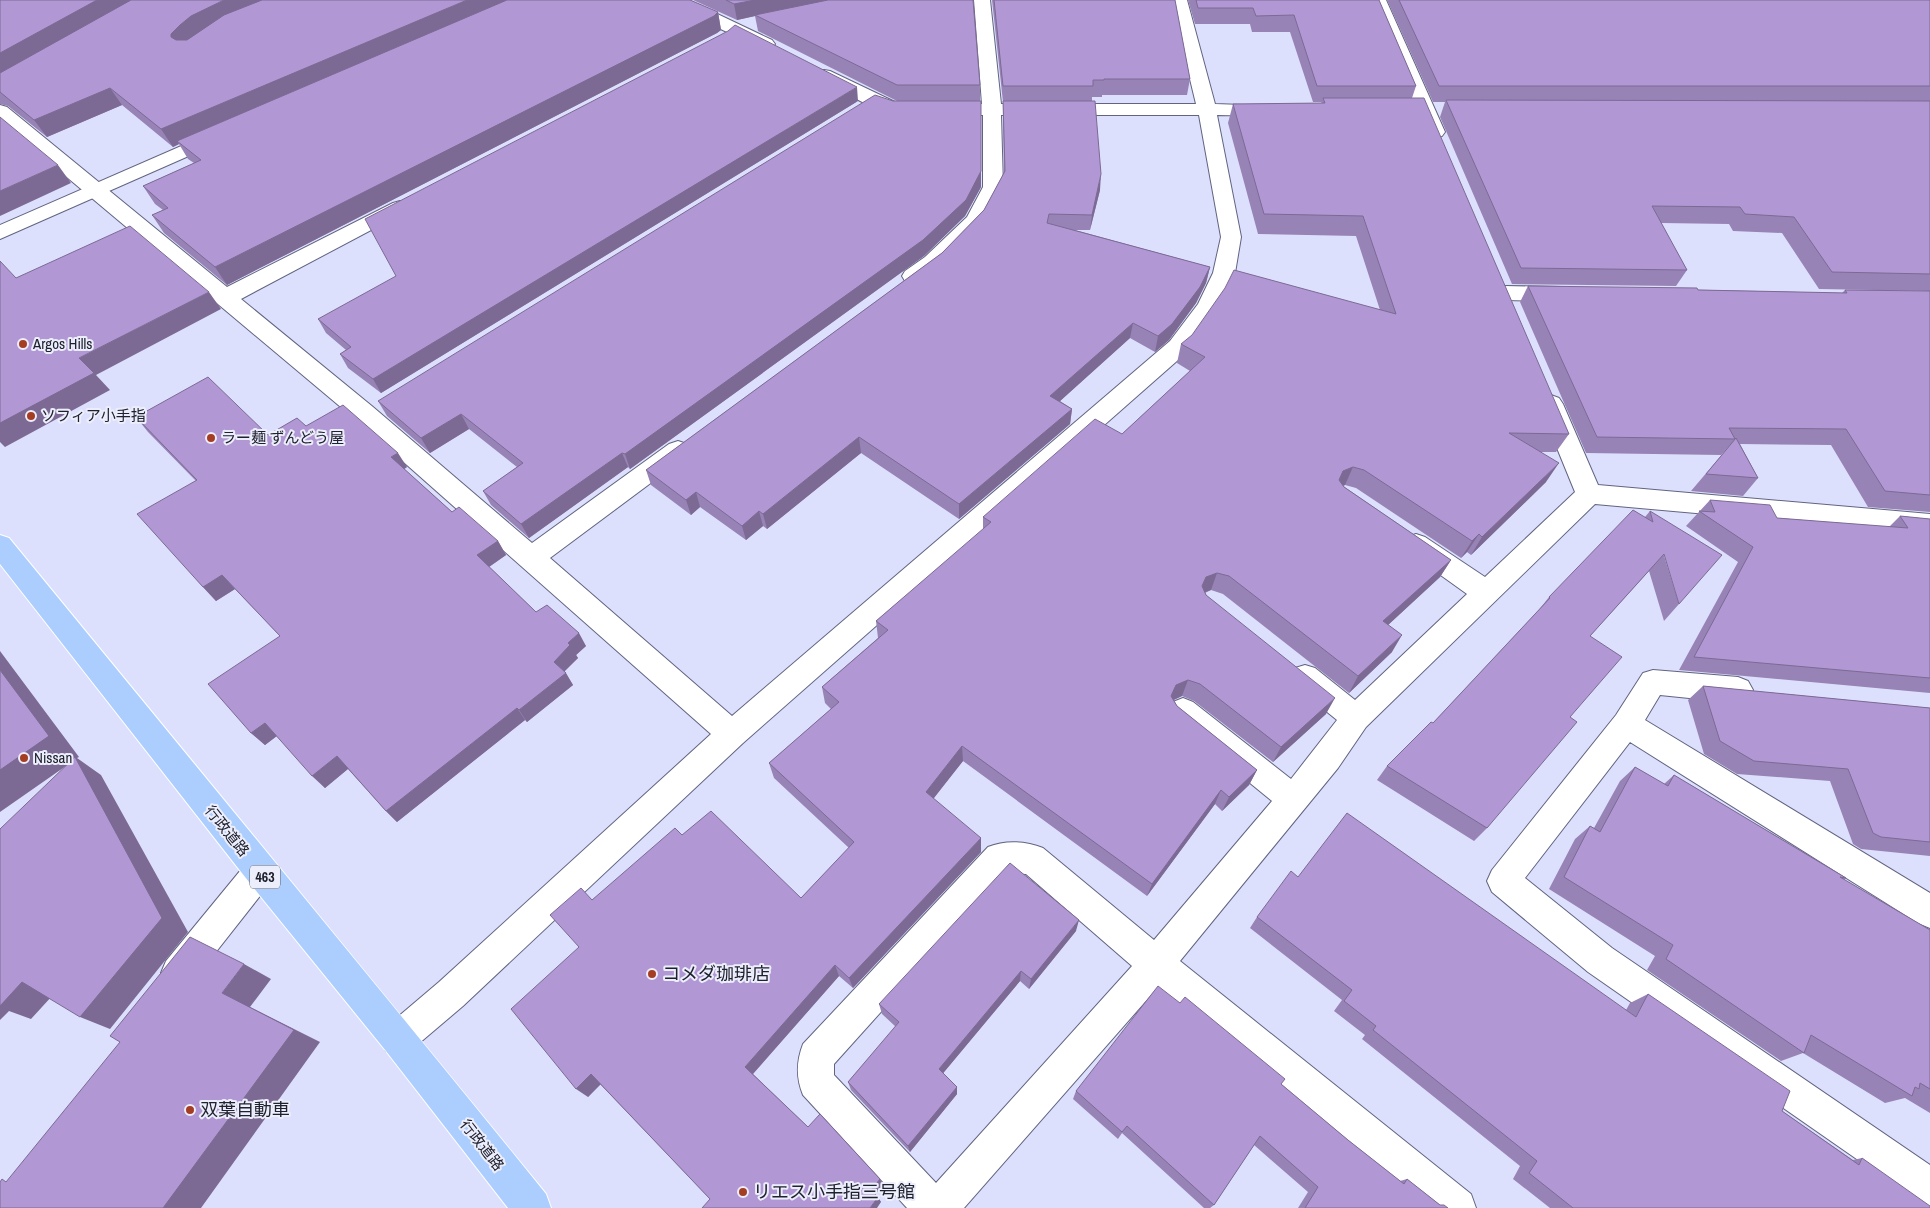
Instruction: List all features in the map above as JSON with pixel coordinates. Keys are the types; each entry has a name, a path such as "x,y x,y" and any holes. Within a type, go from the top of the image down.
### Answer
{"highway":[{"name":"行政道路","path":"0,545 532,1208"}],"street":[{"path":"675,0 779,51"},
{"path":"893,291 933,262 975,220 994,187 992,110 982,0"},
{"path":"398,1039 451,994 732,734 1178,347 1208,306 1224,272 1231,237 1207,110 1179,0"},
{"path":"1378,0 1444,153"},
{"path":"716,43 724,39 735,28 762,22"},
{"path":"805,65 866,107 992,110 1286,110"},
{"path":"0,111 93,190 226,297 375,410 531,558 732,734"},
{"path":"0,233 93,190 230,131"},
{"path":"226,297 419,198"},
{"path":"1493,267 1516,320"},
{"path":"1505,293 1584,294"},
{"path":"1542,382 1589,494"},
{"path":"531,558 692,440"},
{"path":"939,1208 1156,964 1328,758 1356,718 1589,494 1930,524"},
{"path":"1396,531 1487,593"},
{"path":"1288,664 1356,718"},
{"path":"1762,692 1653,682 1626,724 1503,881 1600,960 1930,1188"},
{"path":"1183,711 1293,799"},
{"path":"1626,724 1930,912"},
{"path":"934,1208 816,1082 816,1057 999,858 1032,859 1156,964 1457,1208"},
{"path":"160,997 260,871"}],"building":[{"path":"0,0 97,0 0,53"},
{"path":"131,0 224,0 191,16 171,34 171,37 176,40 187,40 224,15 262,0 467,0 161,129 110,88 34,120 0,92 0,73"},
{"path":"507,0 690,0 718,12 714,16 215,267 152,215 168,208 143,186 201,160 177,141"},
{"path":"726,0 755,0 734,4"},
{"path":"828,0 973,0 980,85 897,85 755,15"},
{"path":"994,0 1175,0 1190,79 1104,79 1093,80 1093,86 1003,86"},
{"path":"1196,0 1379,0 1416,86 1317,86 1294,15 1256,16 1253,8 1198,8"},
{"path":"1399,0 1930,0 1930,86 1439,86"},
{"path":"735,25 857,87 373,379 340,354 351,347 318,319 396,276 365,219 728,31"},
{"path":"875,95 893,101 981,101 981,171 966,200 923,240 625,454 622,453 521,524 483,491 523,463 461,414 421,438 378,401"},
{"path":"1323,98 1424,98 1569,434 1509,433 1559,463 1482,537 1479,534 1472,541 1364,470 1353,467 1343,471 1339,480 1344,487 1451,560 1383,621 1402,635 1358,676 1229,576 1217,573 1206,577 1202,586 1206,595 1335,698 1281,747 1200,684 1188,680 1176,685 1171,696 1177,706 1257,770 1229,797 1221,790 1152,884 962,746 926,792 981,838 849,978 835,965 745,1067 808,1127 820,1114 880,1179 871,1190 878,1197 870,1208 702,1208 710,1199 591,1074 576,1089 511,1009 579,947 550,915 581,888 592,900 675,828 682,835 711,811 801,898 854,842 769,763 839,702 822,687 888,630 876,621 991,522 983,517 1095,419 1122,434 1205,357 1181,344 1192,335 1225,288 1234,270 1396,314 1363,216 1264,214 1233,104 1325,103"},
{"path":"1446,100 1930,101 1930,274 1832,272 1794,217 1745,214 1740,207 1652,206 1687,270 1521,268"},
{"path":"1003,101 1095,101 1101,174 1092,215 1049,214 1047,223 1210,267 1200,287 1172,324 1158,336 1133,323 1050,396 1072,409 959,504 859,437 763,514 759,511 742,526 696,492 686,500 646,470 942,253 984,210 1005,171"},
{"path":"0,117 58,165 0,191"},
{"path":"130,226 209,292 79,358 94,373 0,423 0,261 16,278"},
{"path":"1528,286 1697,288 1698,290 1847,293 1845,290 1930,291 1930,495 1885,491 1846,429 1729,428 1735,439 1597,437"},
{"path":"208,377 268,435 297,418 306,426 343,405 398,453 391,457 452,512 459,507 498,541 477,555 536,612 547,605 579,633 568,643 570,645 554,662 566,673 519,710 517,708 386,811 337,756 312,776 265,723 251,733 208,684 280,636 222,575 203,587 137,514 197,480 136,417"},
{"path":"1736,438 1758,478 1706,474"},
{"path":"1710,500 1770,505 1777,518 1908,528 1900,516 1930,519 1930,678 1694,657 1753,547 1699,511 1715,512"},
{"path":"1633,510 1653,522 1650,511 1722,555 1679,604 1664,554 1590,636 1622,657 1570,717 1577,722 1487,828 1387,766 1431,722 1433,723 1549,597"},
{"path":"0,670 49,736 0,770"},
{"path":"1703,686 1930,708 1930,842 1881,837 1873,833 1848,769 1754,761 1720,741"},
{"path":"75,757 162,918 80,1017 22,982 0,1006 0,829"},
{"path":"1635,767 1668,786 1674,775 1930,930 1930,1089 1920,1083 1919,1089 1915,1087 1912,1096 1811,1035 1804,1053 1666,959 1673,945 1564,877 1590,826 1600,832"},
{"path":"1347,813 1636,1017 1648,994 1790,1091 1782,1111 1859,1165 1862,1158 1930,1206 1930,1208 1573,1208 1529,1173 1537,1161 1373,1030 1376,1026 1344,1001 1352,990 1257,917 1291,871 1298,877"},
{"path":"1010,863 1079,920 1031,979 1021,971 939,1069 957,1087 908,1146 848,1082 899,1022 879,1004"},
{"name":"双葉自動車","path":"190,937 244,964 222,993 294,1030 163,1208 0,1208 0,1182 2,1179 6,1182 120,1042 110,1036"},
{"path":"1158,986 1180,1003 1185,997 1285,1079 1281,1084 1404,1184 1407,1179 1440,1205 1448,1208 1305,1208 1318,1187 1260,1136 1214,1205 1127,1126 1122,1132 1076,1091"}],"place":[{"name":"Argos Hills","path":"23,344"},
{"name":"ソフィア小手指","path":"31,416"},
{"name":"ラー麺 ずんどう屋","path":"211,438"},
{"name":"Nissan","path":"24,758"},
{"name":"コメダ珈琲店","path":"652,974"},
{"name":"双葉自動車","path":"190,1110"},
{"name":"リエス小手指三号館","path":"743,1192"}]}
